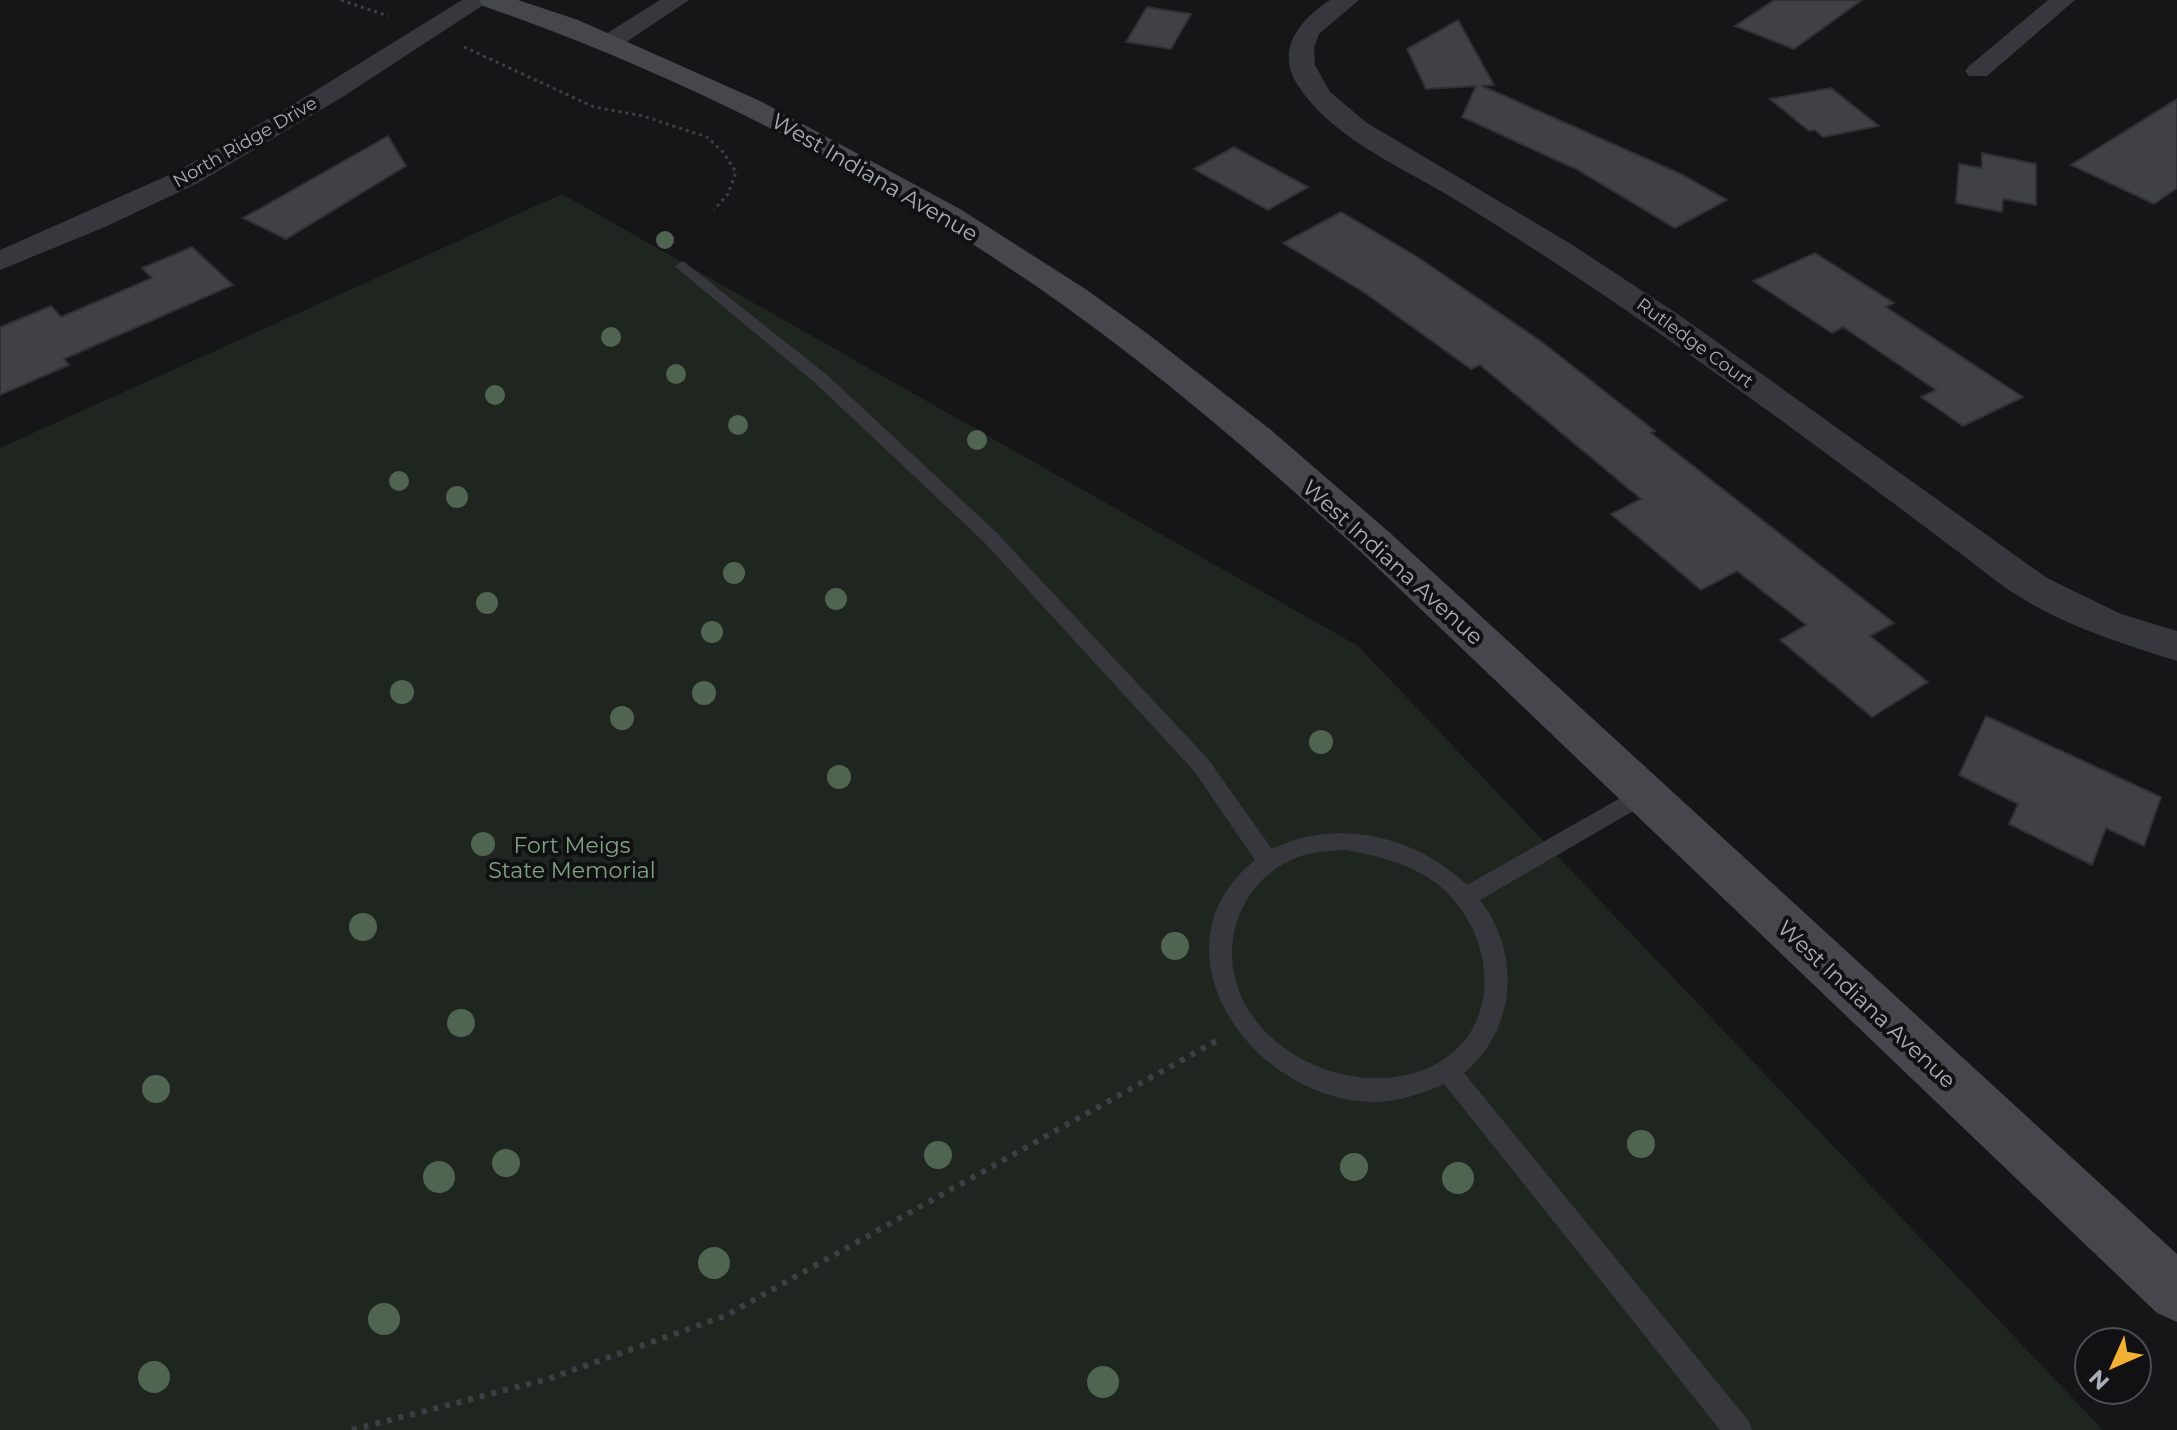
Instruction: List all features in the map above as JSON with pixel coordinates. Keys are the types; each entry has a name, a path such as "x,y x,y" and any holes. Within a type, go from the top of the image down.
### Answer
{"main road":[{"name":"West Indiana Avenue","path":"492,0 610,42 757,110 926,202 1029,267 1136,342 1245,429 1430,594 2177,1293"}],"street":[{"name":"North Ridge Drive","path":"0,261 113,213 187,177 253,140 479,0"},
{"path":"610,42 677,0"},
{"name":"Rutledge Court","path":"1347,0 1312,26 1302,48 1303,72 1318,97 1330,109 1357,129 1560,250 1671,324 2001,567 2034,588 2108,624 2177,646"},
{"path":"1978,71 2063,0"}],"lane":[{"path":"683,266 820,378 990,537 1201,765 1268,861"},
{"path":"1466,897 1645,794"},
{"path":"1346,841 1388,848 1428,865 1466,897 1487,928 1498,967 1496,1007 1479,1042 1448,1071 1408,1087 1364,1090 1319,1080 1278,1058 1246,1027 1226,992 1218,953 1224,917 1242,885 1268,861 1305,845 1346,841"},
{"path":"1448,1071 1738,1430"}],"path":[{"path":"341,0 401,20"},
{"path":"453,42 594,107 643,116 707,137 723,152 736,172 728,194 714,210"},
{"path":"352,1430 548,1379 725,1316 1184,1057 1246,1027"}],"green space":[{"name":"Fort Meigs State Memorial","path":"562,194 1358,646 2073,1398 2073,1406 2080,1406 2103,1430 0,1430 0,448"}],"building":[{"path":"1774,0 1862,0 1794,49 1735,26"},
{"path":"1147,7 1191,14 1171,49 1126,42"},
{"path":"1458,20 1494,85 1482,86 1681,174 1727,200 1675,228 1576,169 1462,117 1476,86 1426,89 1407,49"},
{"path":"1831,88 1879,126 1823,137 1815,130 1809,131 1770,99"},
{"path":"2177,99 2177,188 2154,204 2071,165"},
{"path":"388,136 406,166 286,239 243,218"},
{"path":"1234,147 1308,187 1268,210 1194,169"},
{"path":"1982,153 2036,164 2036,205 2003,199 2002,212 1956,203 1959,164 1982,168"},
{"path":"1341,212 1416,256 1542,342 1655,431 1651,433 1894,623 1870,636 1928,682 1872,717 1780,640 1806,625 1737,571 1701,590 1611,514 1641,499 1480,365 1471,369 1365,293 1283,243"},
{"path":"192,247 233,285 64,359 69,365 0,395 0,327 51,306 61,317 152,278 142,268"},
{"path":"1815,253 1894,303 1886,307 2023,397 1963,426 1921,397 1936,390 1843,327 1832,333 1753,281"},
{"path":"1986,716 2161,797 2144,846 2106,828 2092,865 2009,824 2018,804 1959,775"}]}
